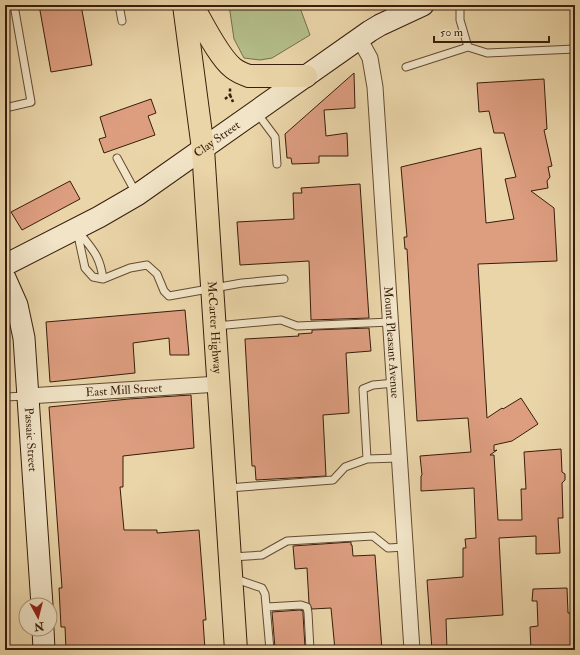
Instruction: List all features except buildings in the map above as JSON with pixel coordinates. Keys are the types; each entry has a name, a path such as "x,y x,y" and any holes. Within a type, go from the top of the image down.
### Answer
{"main road":[{"name":"McCarter Highway","path":"184,5 203,149 236,650"},
{"path":"192,5 224,59 234,69 242,74 250,76 306,76"},
{"name":"Clay Street","path":"5,265 76,229 137,195 359,38 380,25 423,5"},
{"name":"Passaic Street","path":"5,278 13,294 20,316 24,338 41,597"},
{"path":"43,637 44,650"}],"street":[{"name":"Mount Pleasant Avenue","path":"359,38 370,58 374,76 412,650"},
{"name":"East Mill Street","path":"28,396 219,384"}],"lane":[{"path":"5,108 31,102 14,5"},
{"path":"119,5 122,21"},
{"path":"460,5 460,20 468,47"},
{"path":"406,68 468,47 487,54 575,49"},
{"path":"256,112 275,137 277,164"},
{"path":"117,158 137,195"},
{"path":"76,229 96,253 101,266 103,279"},
{"path":"76,229 85,268 93,276 103,279 130,268 147,265 157,274 164,291 169,296 242,283 284,279"},
{"path":"215,326 281,320 297,326 391,322"},
{"path":"367,459 363,389 373,385 395,384"},
{"path":"5,397 28,396"},
{"path":"226,488 333,480 345,467 367,459 400,458"},
{"path":"231,567 262,555 287,541 373,536 388,548 405,547"},
{"path":"231,567 262,588 265,594 270,650"},
{"path":"266,607 301,605 306,607 308,613 310,650"}],"path":[{"path":"230,84 230,95 233,102"},
{"path":"225,98 230,95"}],"green space":[{"path":"229,5 299,5 310,35 272,58 260,60 244,58 234,39"}]}
